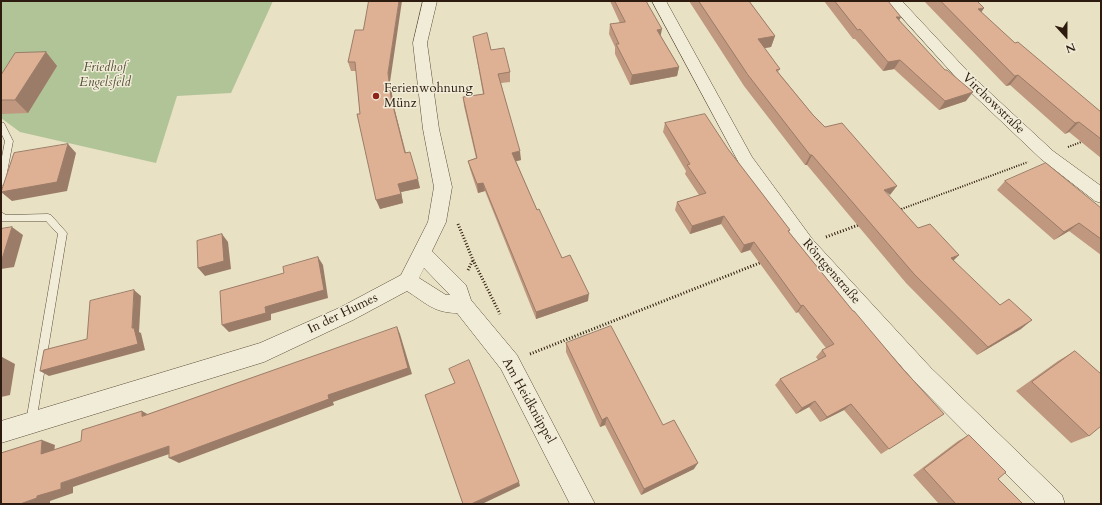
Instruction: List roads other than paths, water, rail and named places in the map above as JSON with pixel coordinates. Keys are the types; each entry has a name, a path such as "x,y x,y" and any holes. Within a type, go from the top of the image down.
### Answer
{"street":[{"path":"430,1 420,43 431,129 442,187 437,222 408,281 443,304 462,304"},
{"name":"Röntgenstraße","path":"659,1 746,161 806,245 923,375 1053,504"},
{"name":"Virchowstraße","path":"894,1 968,80 1047,155 1101,196"},
{"name":"Am Heidknüppel","path":"422,253 459,291 462,304 509,362 583,504"},
{"name":"In der Humes","path":"1,432 264,352 346,314 408,281"}],"lane":[{"path":"1,125 9,141 1,183"},
{"path":"1,216 4,219 48,217 63,233 31,423"}],"place":[{"name":"Ferienwohnung Münz","path":"376,96"}],"park label":[{"name":"Friedhof Engelsfeld","path":"105,76"}]}
